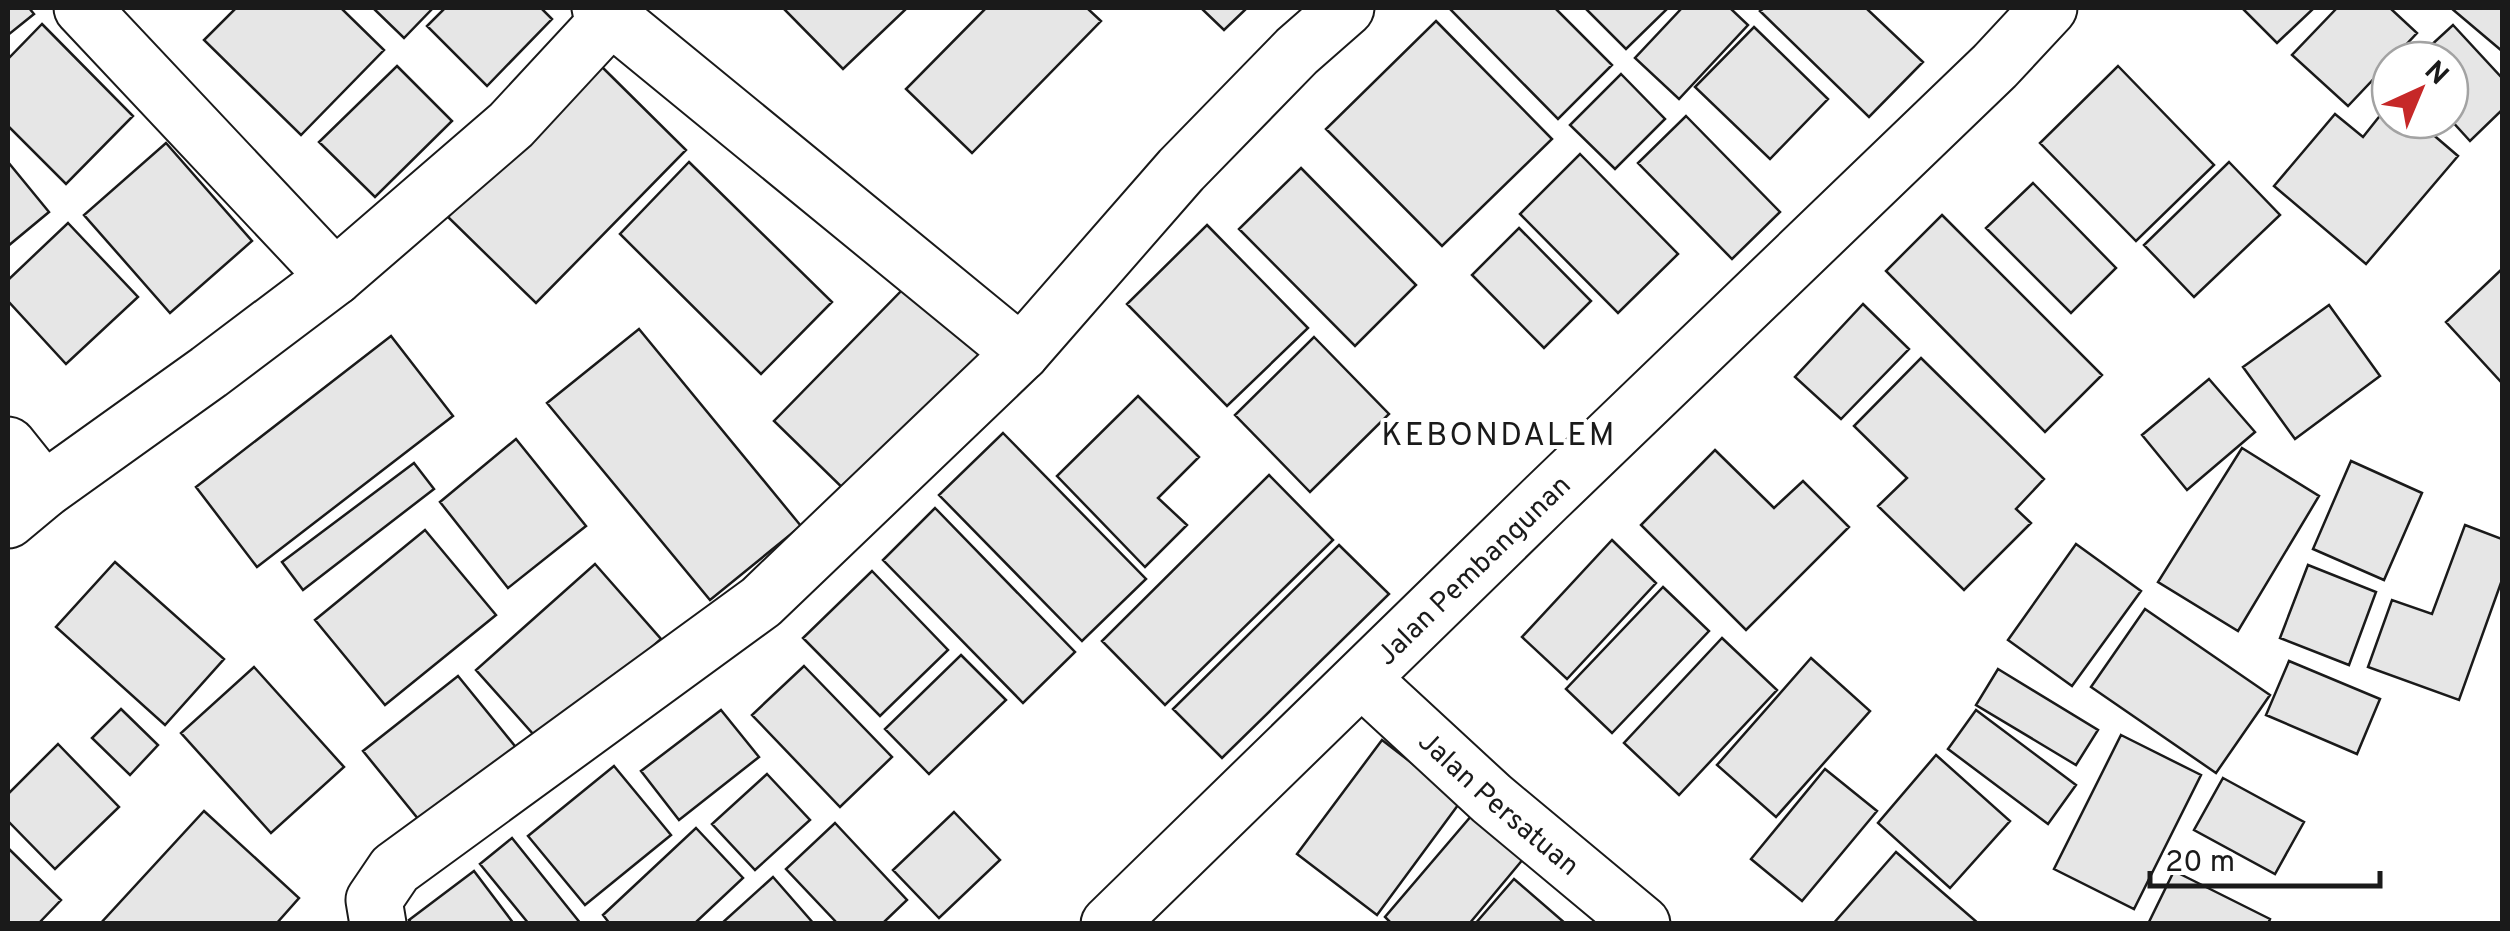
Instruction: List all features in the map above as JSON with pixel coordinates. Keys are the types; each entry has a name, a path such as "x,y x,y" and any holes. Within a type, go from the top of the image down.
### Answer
{"street":[{"path":"82,8 335,277"},
{"path":"378,924 374,900 395,869 761,602 1021,353 1182,170 1297,51 1346,8"},
{"name":"Jalan Pembangunan","path":"1109,924 1995,66 2049,8"},
{"path":"8,445 26,504 335,277 511,124 606,12 1021,353"},
{"name":"Jalan Persatuan","path":"1362,679 1492,799 1642,924"}],"building":[{"path":"8,8 29,8 34,14 8,35"},
{"path":"236,8 341,8 384,50 301,135 204,40"},
{"path":"373,8 433,8 404,38"},
{"path":"445,8 541,8 552,19 487,86 427,26"},
{"path":"783,8 907,8 843,69"},
{"path":"986,8 1087,8 1101,21 972,153 906,89"},
{"path":"1201,8 1247,8 1224,30"},
{"path":"1449,8 1555,8 1612,65 1558,119"},
{"path":"1585,8 1668,8 1626,49"},
{"path":"1682,8 1730,8 1748,25 1679,99 1635,58"},
{"path":"1866,8 1923,62 1869,117 1760,11"},
{"path":"2242,8 2314,8 2277,43"},
{"path":"2337,8 2390,8 2417,33 2410,40 2370,40 2370,83 2348,106 2292,55"},
{"path":"2451,8 2502,8 2502,51"},
{"path":"1436,21 1552,139 1442,246 1326,129"},
{"path":"42,24 133,116 66,184 8,126 8,59"},
{"path":"2453,25 2467,40 2437,40"},
{"path":"1754,27 1828,99 1770,159 1695,87"},
{"path":"2470,43 2502,78 2502,110 2470,141"},
{"path":"598,63 686,150 536,303 448,217"},
{"path":"397,66 452,121 375,197 319,142"},
{"path":"2118,66 2214,165 2136,241 2040,143"},
{"path":"1621,74 1665,119 1615,169 1570,125"},
{"path":"2335,114 2363,137 2370,128 2370,140 2439,140 2458,156 2366,264 2274,186"},
{"path":"1686,116 1780,212 1732,259 1638,163"},
{"path":"166,143 252,241 170,313 84,215"},
{"path":"1580,154 1678,254 1618,313 1520,214"},
{"path":"8,162 49,212 8,246"},
{"path":"689,162 832,302 761,374 620,234"},
{"path":"2229,162 2280,215 2194,297 2144,245"},
{"path":"1301,168 1416,285 1355,346 1239,229"},
{"path":"2033,183 2116,268 2071,313 1986,228"},
{"path":"1942,215 2102,375 2045,432 1886,271"},
{"path":"68,223 138,297 66,364 8,301 8,280"},
{"path":"1207,225 1308,328 1227,406 1127,304"},
{"path":"1519,228 1591,301 1544,348 1472,275"},
{"path":"2502,269 2502,383 2446,322"},
{"path":"908,284 991,366 857,502 774,421"},
{"path":"1863,304 1909,349 1841,419 1795,377"},
{"path":"2329,305 2380,376 2295,439 2243,367"},
{"path":"639,329 801,526 710,600 547,403"},
{"path":"391,336 453,416 257,567 196,487"},
{"path":"1314,337 1389,414 1310,492 1235,415"},
{"path":"1921,358 2044,479 2016,509 2031,523 1964,590 1878,506 1907,478 1854,426"},
{"path":"2209,379 2255,432 2187,490 2142,435"},
{"path":"1138,396 1199,457 1158,498 1187,525 1145,567 1057,476"},
{"path":"1003,433 1146,579 1082,641 939,495"},
{"path":"516,439 586,526 508,588 440,502"},
{"path":"2242,448 2319,496 2238,631 2158,582"},
{"path":"1715,450 1774,508 1803,481 1849,527 1746,630 1641,525"},
{"path":"2351,461 2422,493 2384,580 2313,549"},
{"path":"414,463 434,489 303,590 282,562"},
{"path":"1269,475 1333,540 1165,705 1102,641"},
{"path":"935,508 1075,652 1023,703 883,560"},
{"path":"2465,525 2502,539 2502,580 2459,700 2368,667 2392,600 2432,614"},
{"path":"425,530 496,615 385,705 315,620"},
{"path":"1612,540 1656,583 1567,679 1522,637"},
{"path":"2076,544 2141,591 2072,686 2008,640"},
{"path":"1339,545 1389,594 1222,758 1173,709"},
{"path":"115,562 224,659 165,725 56,627"},
{"path":"595,564 661,639 542,744 476,670"},
{"path":"2308,565 2376,592 2349,665 2280,638"},
{"path":"872,571 948,650 880,716 803,638"},
{"path":"1663,587 1709,631 1612,733 1566,689"},
{"path":"2145,609 2270,695 2216,773 2091,687"},
{"path":"1722,638 1777,690 1679,795 1624,743"},
{"path":"961,655 1006,700 929,774 885,729"},
{"path":"1811,658 1870,711 1776,817 1717,765"},
{"path":"2289,661 2380,699 2357,754 2266,715"},
{"path":"804,666 892,757 840,807 752,715"},
{"path":"254,667 344,767 271,833 181,733"},
{"path":"1998,669 2098,730 2076,765 1976,705"},
{"path":"458,676 523,756 428,831 363,751"},
{"path":"121,709 158,745 130,775 92,738"},
{"path":"721,710 759,757 679,820 641,771"},
{"path":"1976,710 2076,785 2048,824 1948,749"},
{"path":"2121,735 2201,775 2134,909 2054,869"},
{"path":"1382,740 1461,801 1377,915 1297,854"},
{"path":"58,744 119,807 55,869 8,821 8,794"},
{"path":"1936,755 2010,821 1950,888 1878,823"},
{"path":"614,766 671,835 585,905 528,836"},
{"path":"1825,769 1877,811 1802,901 1751,859"},
{"path":"767,774 810,820 755,870 712,824"},
{"path":"2223,778 2304,822 2275,874 2194,830"},
{"path":"1478,808 1529,852 1469,924 1392,924 1385,917"},
{"path":"204,811 299,898 276,924 100,924"},
{"path":"954,812 1000,860 939,918 893,870"},
{"path":"835,823 907,900 882,924 838,924 786,869"},
{"path":"696,828 743,878 694,924 610,924 603,915"},
{"path":"512,838 581,924 529,924 480,864"},
{"path":"8,848 61,900 38,924 8,924"},
{"path":"1896,852 1979,924 1833,924"},
{"path":"474,871 514,924 412,924 409,920"},
{"path":"2174,871 2270,919 2268,924 2148,924"},
{"path":"773,877 814,924 721,924"},
{"path":"1514,879 1566,924 1475,924"}],"district":[{"name":"KEBONDALEM","path":"1499,434"}]}
